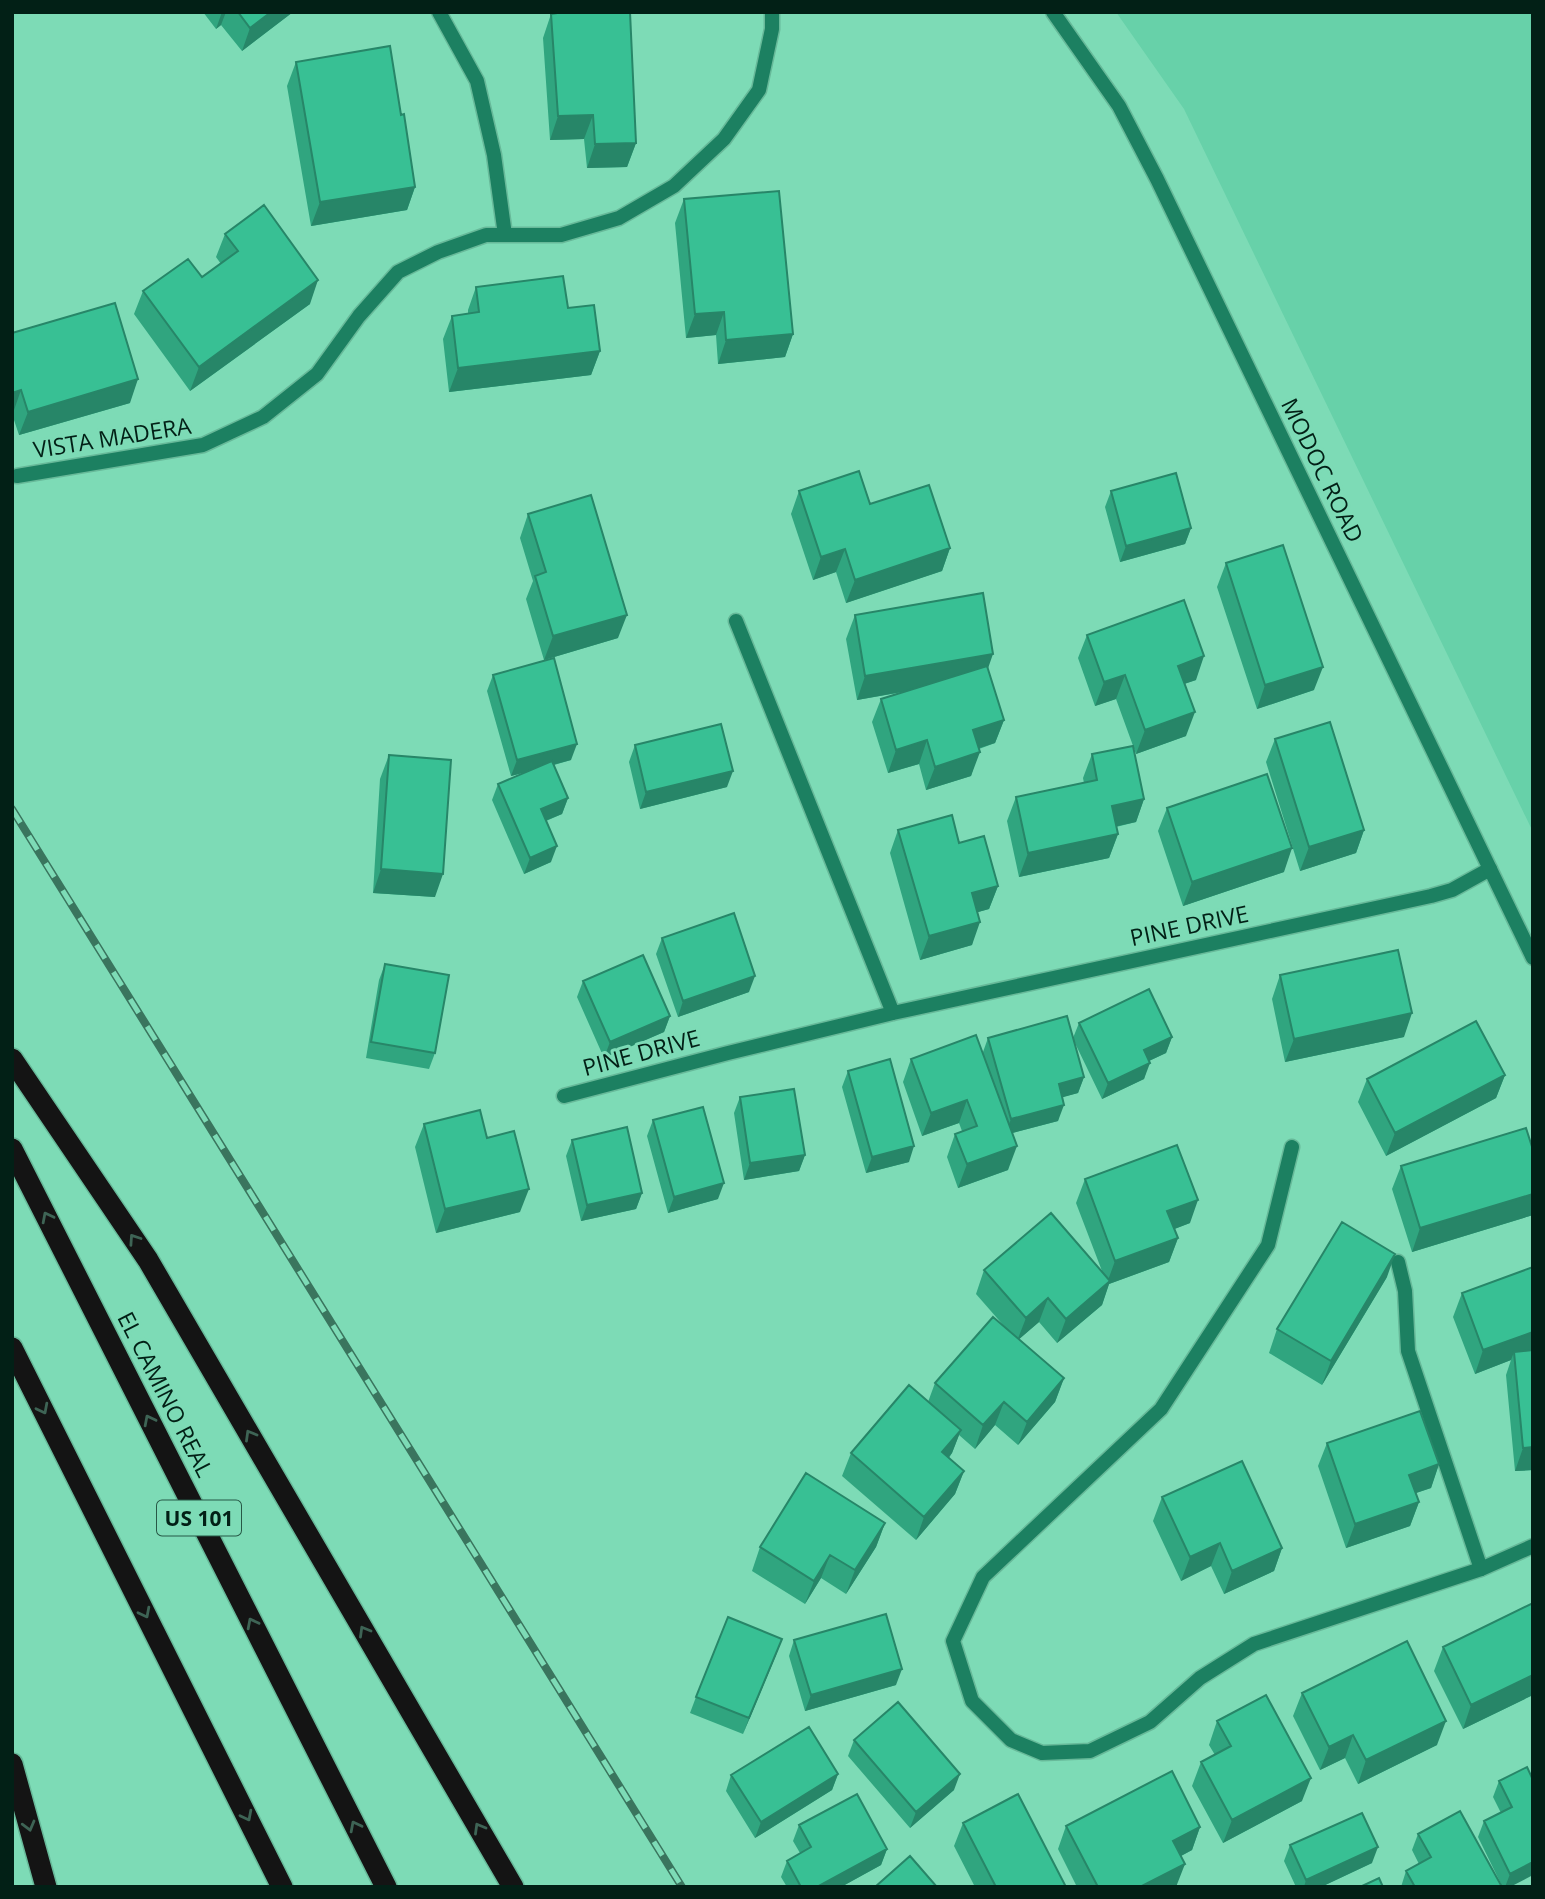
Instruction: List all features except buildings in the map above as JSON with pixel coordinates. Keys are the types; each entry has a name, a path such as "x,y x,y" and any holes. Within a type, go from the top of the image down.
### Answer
{"highway":[{"path":"12,1059 148,1260 513,1887"},
{"name":"EL CAMINO REAL","path":"12,1149 386,1887"},
{"path":"12,1348 282,1887"},
{"path":"12,1764 46,1887"}],"street":[{"path":"439,12 477,81 494,155 505,235"},
{"name":"VISTA MADERA","path":"17,475 203,445 263,417 317,374 359,316 398,272 438,252 486,235 561,235 619,218 674,186 724,139 759,90 772,29 772,12"},
{"name":"MODOC ROAD","path":"1053,12 1119,106 1157,178 1533,958"},
{"path":"736,621 893,1013"},
{"name":"PINE DRIVE","path":"564,1096 893,1013 1431,896 1452,890 1490,869"},
{"path":"1292,1147 1268,1245 1161,1409 983,1577 953,1641 972,1701 1011,1740 1042,1753 1090,1751 1150,1723 1200,1678 1254,1644 1480,1569 1533,1546"},
{"path":"1398,1262 1405,1290 1408,1351 1480,1569"}],"shaded area":[{"path":"1116,12 1533,12 1533,832 1184,109"}],"railway":[{"path":"12,809 682,1887"}]}
